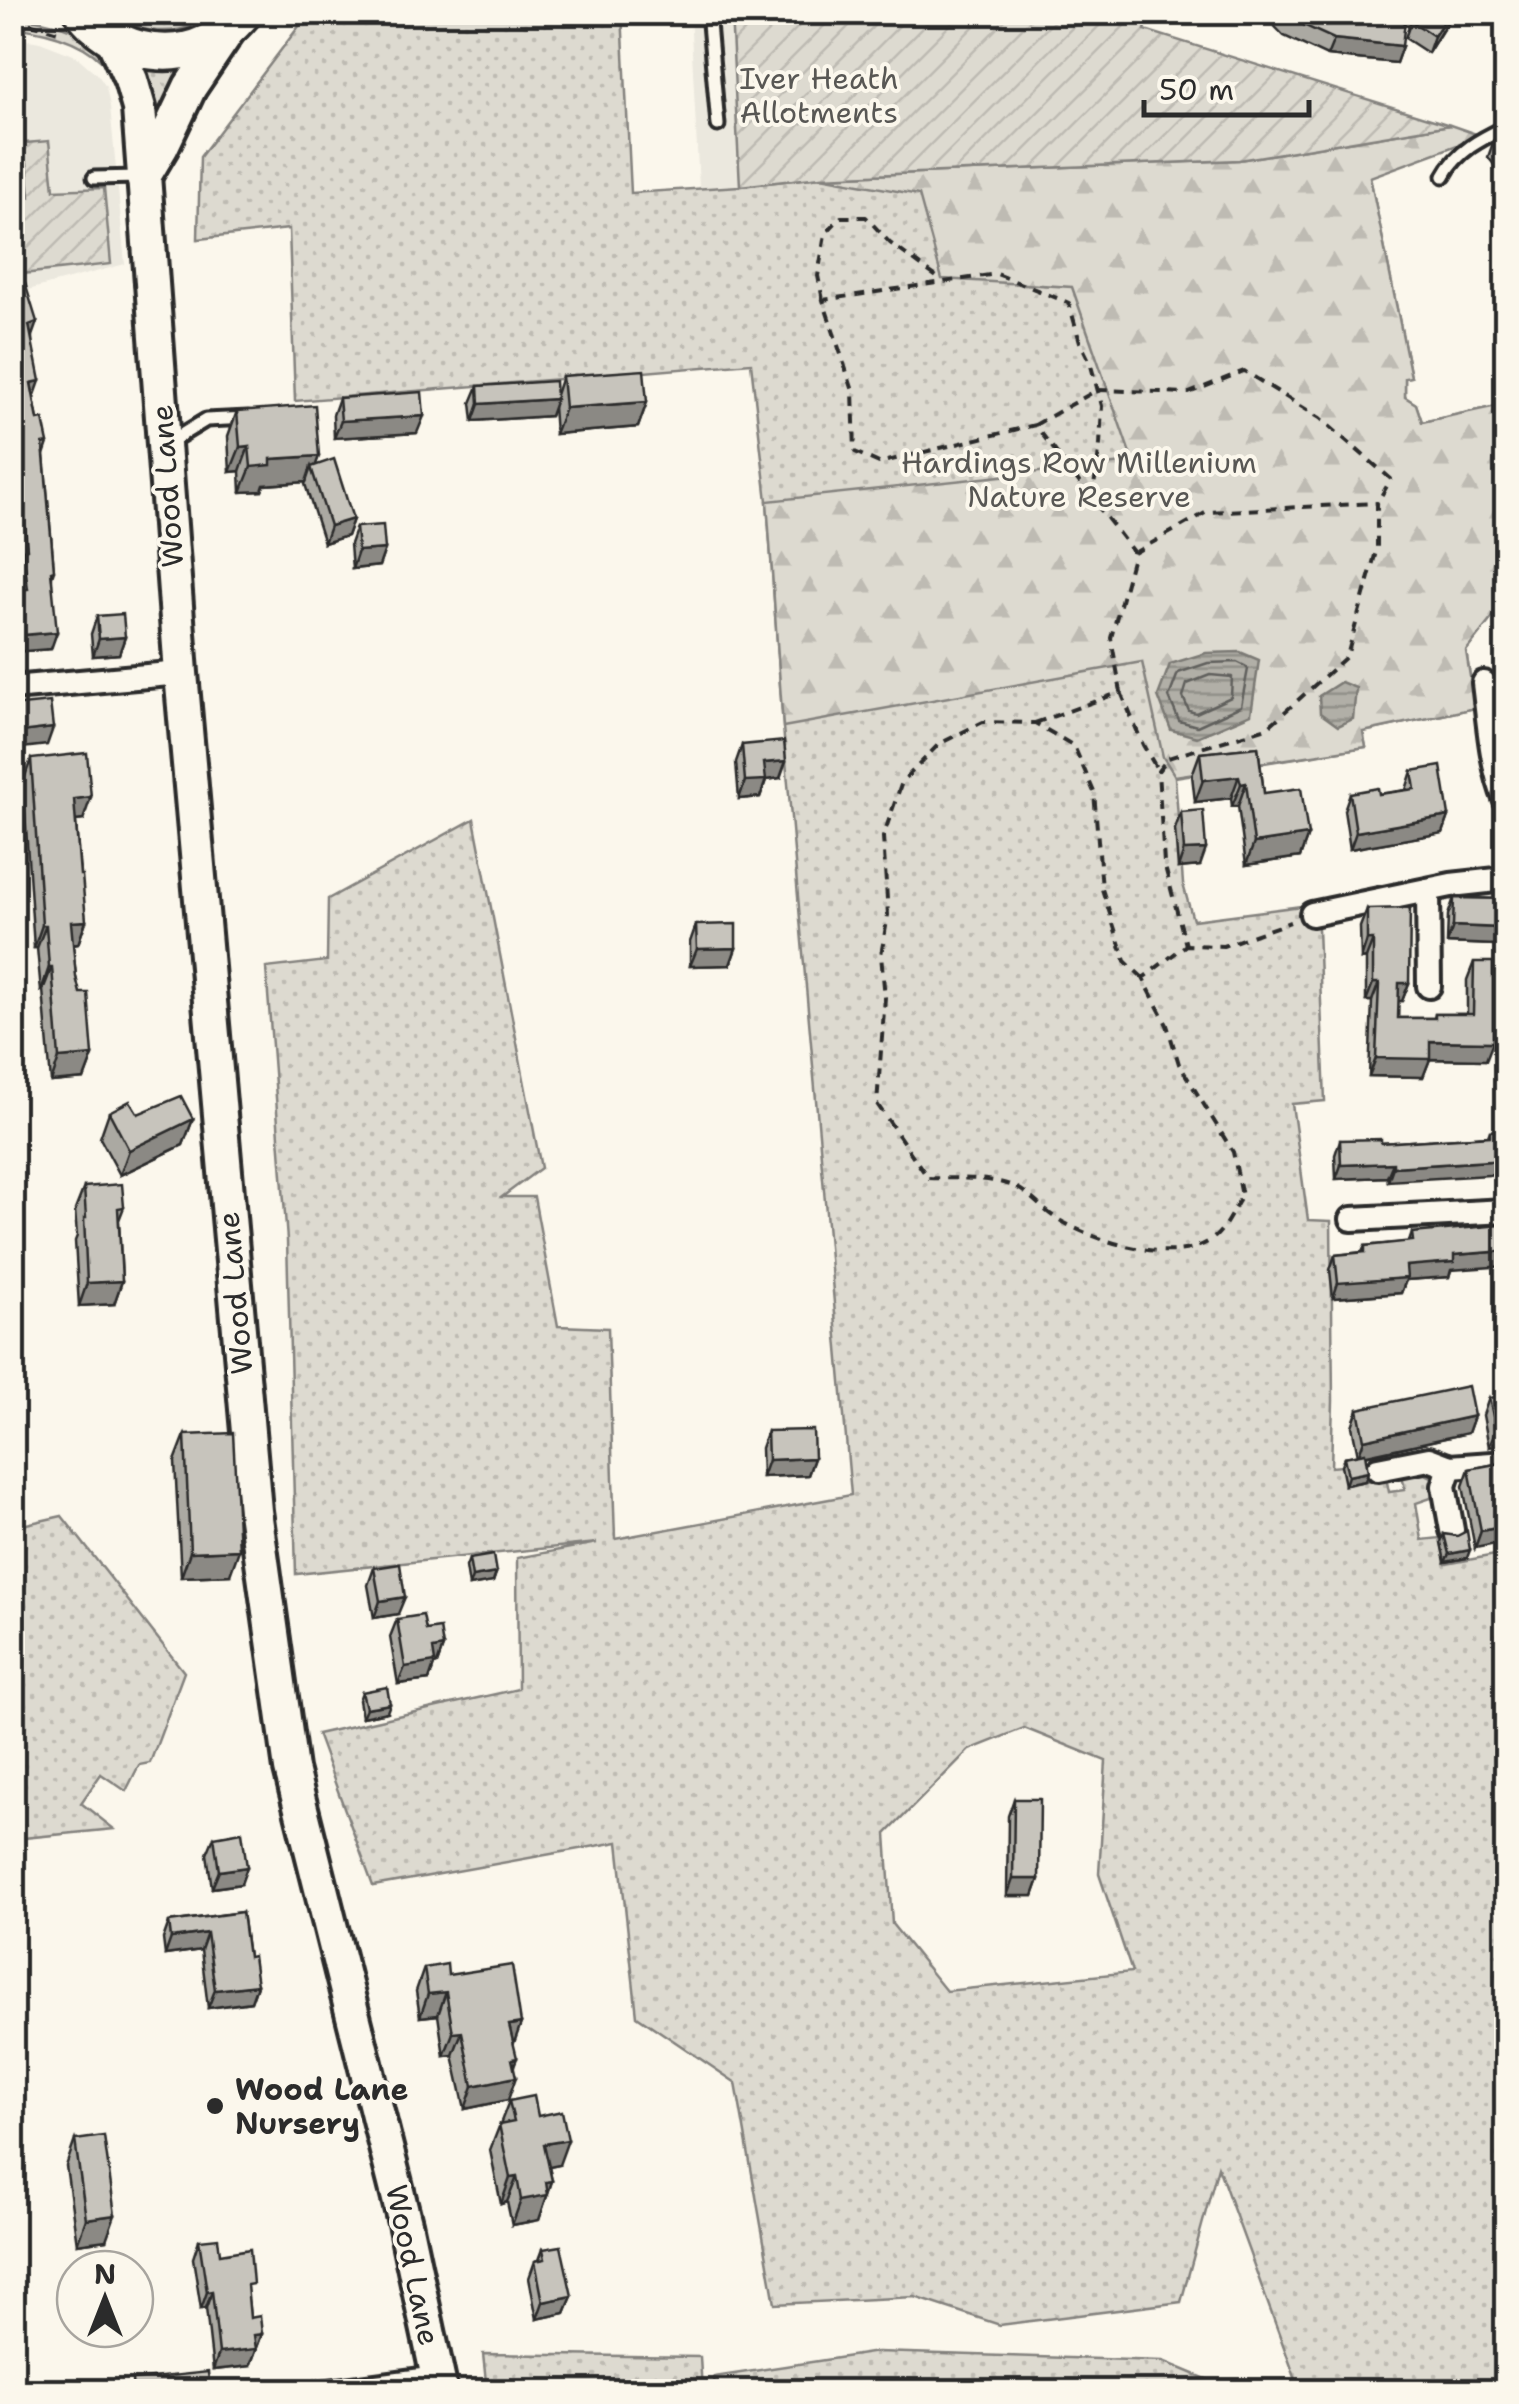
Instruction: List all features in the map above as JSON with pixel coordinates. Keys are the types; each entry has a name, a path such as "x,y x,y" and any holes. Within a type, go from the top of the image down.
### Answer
{"main road":[{"path":"85,20 144,50 180,51 206,44 237,21"}],"street":[{"name":"Wood Lane","path":"85,20 131,80 139,108 181,673 253,1492 291,1769 406,2222 439,2382"},
{"path":"143,178 190,87 237,21"},
{"path":"12,688 181,673"},
{"path":"1484,683 1494,760 1506,801"},
{"path":"1312,914 1428,890 1506,879"},
{"path":"1428,890 1429,986"},
{"path":"1352,1219 1506,1211"},
{"path":"1378,1468 1429,1460 1450,1467 1506,1463"},
{"path":"1450,1467 1444,1486 1452,1530"}],"lane":[{"path":"708,12 718,124"},
{"path":"1444,176 1451,163 1466,150 1506,127"},
{"path":"94,178 143,178"},
{"path":"164,446 206,420 266,416"},
{"path":"288,2392 439,2382"}],"path":[{"path":"943,282 890,243 866,217 841,217 825,234 818,276 822,300 853,391 855,452 879,463 1035,426 1098,390 1188,393 1244,372 1320,418 1391,479 1377,503 1377,548 1347,656 1267,728 1168,758 1158,771"},
{"path":"822,300 997,274 1069,303 1102,406 1092,500"},
{"path":"1035,426 1134,553"},
{"path":"1186,945 1164,863 1158,771 1121,692 1111,638 1134,553 1207,512 1377,503"},
{"path":"1035,723 1074,746 1094,792 1102,889 1124,961 1144,978 1167,1024 1179,1064 1233,1152 1242,1196 1216,1236 1189,1250 1161,1252 1093,1237 1055,1218 1016,1186 984,1179 928,1178 878,1104 886,997 881,955 888,916 883,837 902,782 939,744 983,722 1035,723 1121,692"},
{"path":"1144,978 1186,945 1223,946 1312,914"}],"shaded area":[{"path":"690,13 731,13 740,186 699,188"},
{"path":"12,37 40,42 76,56 106,87 125,264 13,294"}],"green space":[{"path":"109,13 216,13 195,25 162,31 139,28"},
{"name":"Hardings Row Millenium Nature Reserve","path":"309,13 622,13 631,193 821,177 1239,160 1450,125 1370,177 1411,377 1405,378 1405,397 1416,404 1422,422 1506,404 1506,600 1466,651 1475,708 1363,732 1366,747 1175,777 1183,884 1193,920 1317,904 1325,1101 1292,1104 1308,1220 1331,1221 1331,1467 1342,1466 1347,1485 1386,1477 1389,1492 1405,1490 1402,1475 1419,1471 1432,1477 1431,1498 1416,1503 1422,1540 1440,1538 1446,1564 1506,1553 1506,2391 1300,2391 1218,2167 1181,2302 1000,2325 915,2297 775,2304 736,2083 637,2016 618,1842 373,1886 317,1734 518,1689 517,1558 597,1543 296,1574 287,1240 266,968 327,961 328,899 474,819 541,1168 502,1197 534,1197 558,1326 608,1328 615,1539 851,1495 783,727 767,501 751,363 295,401 289,229 198,239 200,157","holes":["1024,1728 1106,1761 1099,1874 1132,1972 946,1991 892,1924 886,1834 969,1750"]},
{"name":"Iver Heath Allotments","path":"731,13 1150,13 1145,30 1450,125 1239,160 821,177 740,186"},
{"path":"12,17 50,23 87,38 107,60 119,92 109,70 90,52 52,35 13,27"},
{"path":"144,61 185,62 157,123"},
{"name":"Hardings Row Millenium Nature Reserve","path":"1450,125 1482,136 1370,177 1411,377 1405,378 1405,397 1416,404 1422,422 1506,404 1506,600 1466,651 1475,708 1363,732 1366,747 1175,776 1163,757 1142,662 783,727 767,501 1133,462 1072,287 942,279 919,195 821,177 1239,160"},
{"path":"49,141 54,190 104,188 111,264 13,275 13,199 30,197 27,163 13,163 13,144"},
{"path":"27,162 30,198 13,199 13,163"},
{"path":"62,1516 184,1672 150,1763 139,1765 126,1791 101,1774 81,1803 114,1829 13,1839 13,1527"},
{"path":"877,2352 1163,2361 1235,2391 715,2391 714,2377"},
{"path":"483,2354 700,2357 702,2391 487,2391"}],"water":[{"path":"1240,652 1259,660 1251,714 1197,737 1171,730 1158,696 1170,664 1206,653"},
{"path":"1341,682 1356,688 1353,719 1338,726 1320,713 1319,696"}],"building":[{"path":"1283,12 1342,12 1405,21 1402,46 1334,39"},
{"path":"1417,12 1449,12 1434,36 1411,21"},
{"path":"1506,130 1506,155 1494,140"},
{"path":"25,283 37,322 29,325 40,381 31,383 38,420 43,419 48,443 43,444 57,632 12,636 12,591 28,589 24,515 12,516 12,497 17,496 15,466 19,466 12,434 12,287"},
{"path":"644,370 647,402 565,408 562,376"},
{"path":"555,381 556,399 479,404 478,386"},
{"path":"422,392 424,416 341,421 339,398"},
{"path":"315,405 319,456 271,459 271,465 251,467 249,446 240,447 237,411"},
{"path":"334,459 353,519 330,526 311,467"},
{"path":"383,525 385,549 358,551 356,527"},
{"path":"123,614 125,637 99,639 97,616"},
{"path":"50,702 53,728 12,733 12,706"},
{"path":"784,741 786,761 764,763 766,780 745,781 742,745"},
{"path":"1258,747 1264,793 1301,788 1308,835 1254,843 1246,783 1241,784 1239,776 1203,780 1200,753"},
{"path":"87,753 91,797 74,799 86,921 71,922 76,977 80,993 88,993 93,1055 59,1058 52,967 46,925 42,925 31,759"},
{"path":"1441,766 1449,816 1356,832 1350,793 1378,788 1379,794 1415,789 1412,771"},
{"path":"1203,810 1206,849 1184,850 1181,812"},
{"path":"1454,898 1506,899 1506,932 1502,928 1453,926"},
{"path":"1410,908 1409,983 1399,983 1398,1018 1473,1014 1474,962 1493,962 1493,1042 1430,1041 1430,1059 1376,1058 1379,983 1373,983 1373,940 1367,940 1367,909"},
{"path":"736,924 736,948 697,949 696,925"},
{"path":"181,1096 193,1119 129,1150 109,1112 130,1101 138,1114"},
{"path":"1506,1130 1506,1160 1393,1167 1393,1163 1341,1165 1340,1140 1381,1139 1381,1143 1490,1136 1490,1131"},
{"path":"122,1184 124,1207 118,1208 122,1281 87,1283 84,1187"},
{"path":"1506,1225 1506,1251 1454,1255 1454,1262 1406,1266 1407,1278 1338,1283 1335,1255 1365,1252 1365,1246 1413,1241 1412,1233"},
{"path":"1468,1386 1474,1416 1364,1440 1358,1409"},
{"path":"1506,1395 1506,1427 1496,1430 1489,1398"},
{"path":"813,1430 814,1458 768,1460 767,1431"},
{"path":"233,1433 239,1550 190,1552 185,1435"},
{"path":"1365,1453 1368,1472 1348,1476 1344,1457"},
{"path":"1506,1462 1506,1526 1481,1531 1469,1469"},
{"path":"1467,1531 1470,1550 1449,1554 1444,1534 1457,1536"},
{"path":"493,1555 496,1573 472,1577 469,1559"},
{"path":"400,1564 405,1597 380,1601 374,1568"},
{"path":"423,1615 426,1630 440,1628 443,1647 433,1649 435,1662 405,1667 397,1619"},
{"path":"387,1687 390,1704 366,1708 362,1692"},
{"path":"1014,1799 1040,1799 1039,1879 1013,1879"},
{"path":"242,1832 247,1867 219,1871 214,1837"},
{"path":"242,1912 248,1957 253,1956 257,1985 215,1990 207,1933 171,1938 169,1922"},
{"path":"447,1964 448,1975 512,1965 521,2023 509,2025 517,2058 512,2059 516,2077 473,2086 462,2032 453,2033 446,1992 428,1994 424,1968"},
{"path":"534,2096 538,2116 562,2111 568,2140 544,2144 552,2181 546,2182 548,2195 521,2200 517,2177 510,2178 499,2124 514,2121 509,2101"},
{"path":"104,2136 115,2215 86,2219 75,2140"},
{"path":"218,2238 220,2254 250,2249 250,2318 260,2316 262,2334 254,2335 256,2349 219,2353 212,2291 207,2292 199,2240"},
{"path":"561,2246 572,2296 543,2302 535,2261 545,2259 543,2249"},
{"path":"208,2372 210,2392 133,2392 132,2380"}],"place":[{"name":"Wood Lane Nursery","path":"215,2106"}]}
